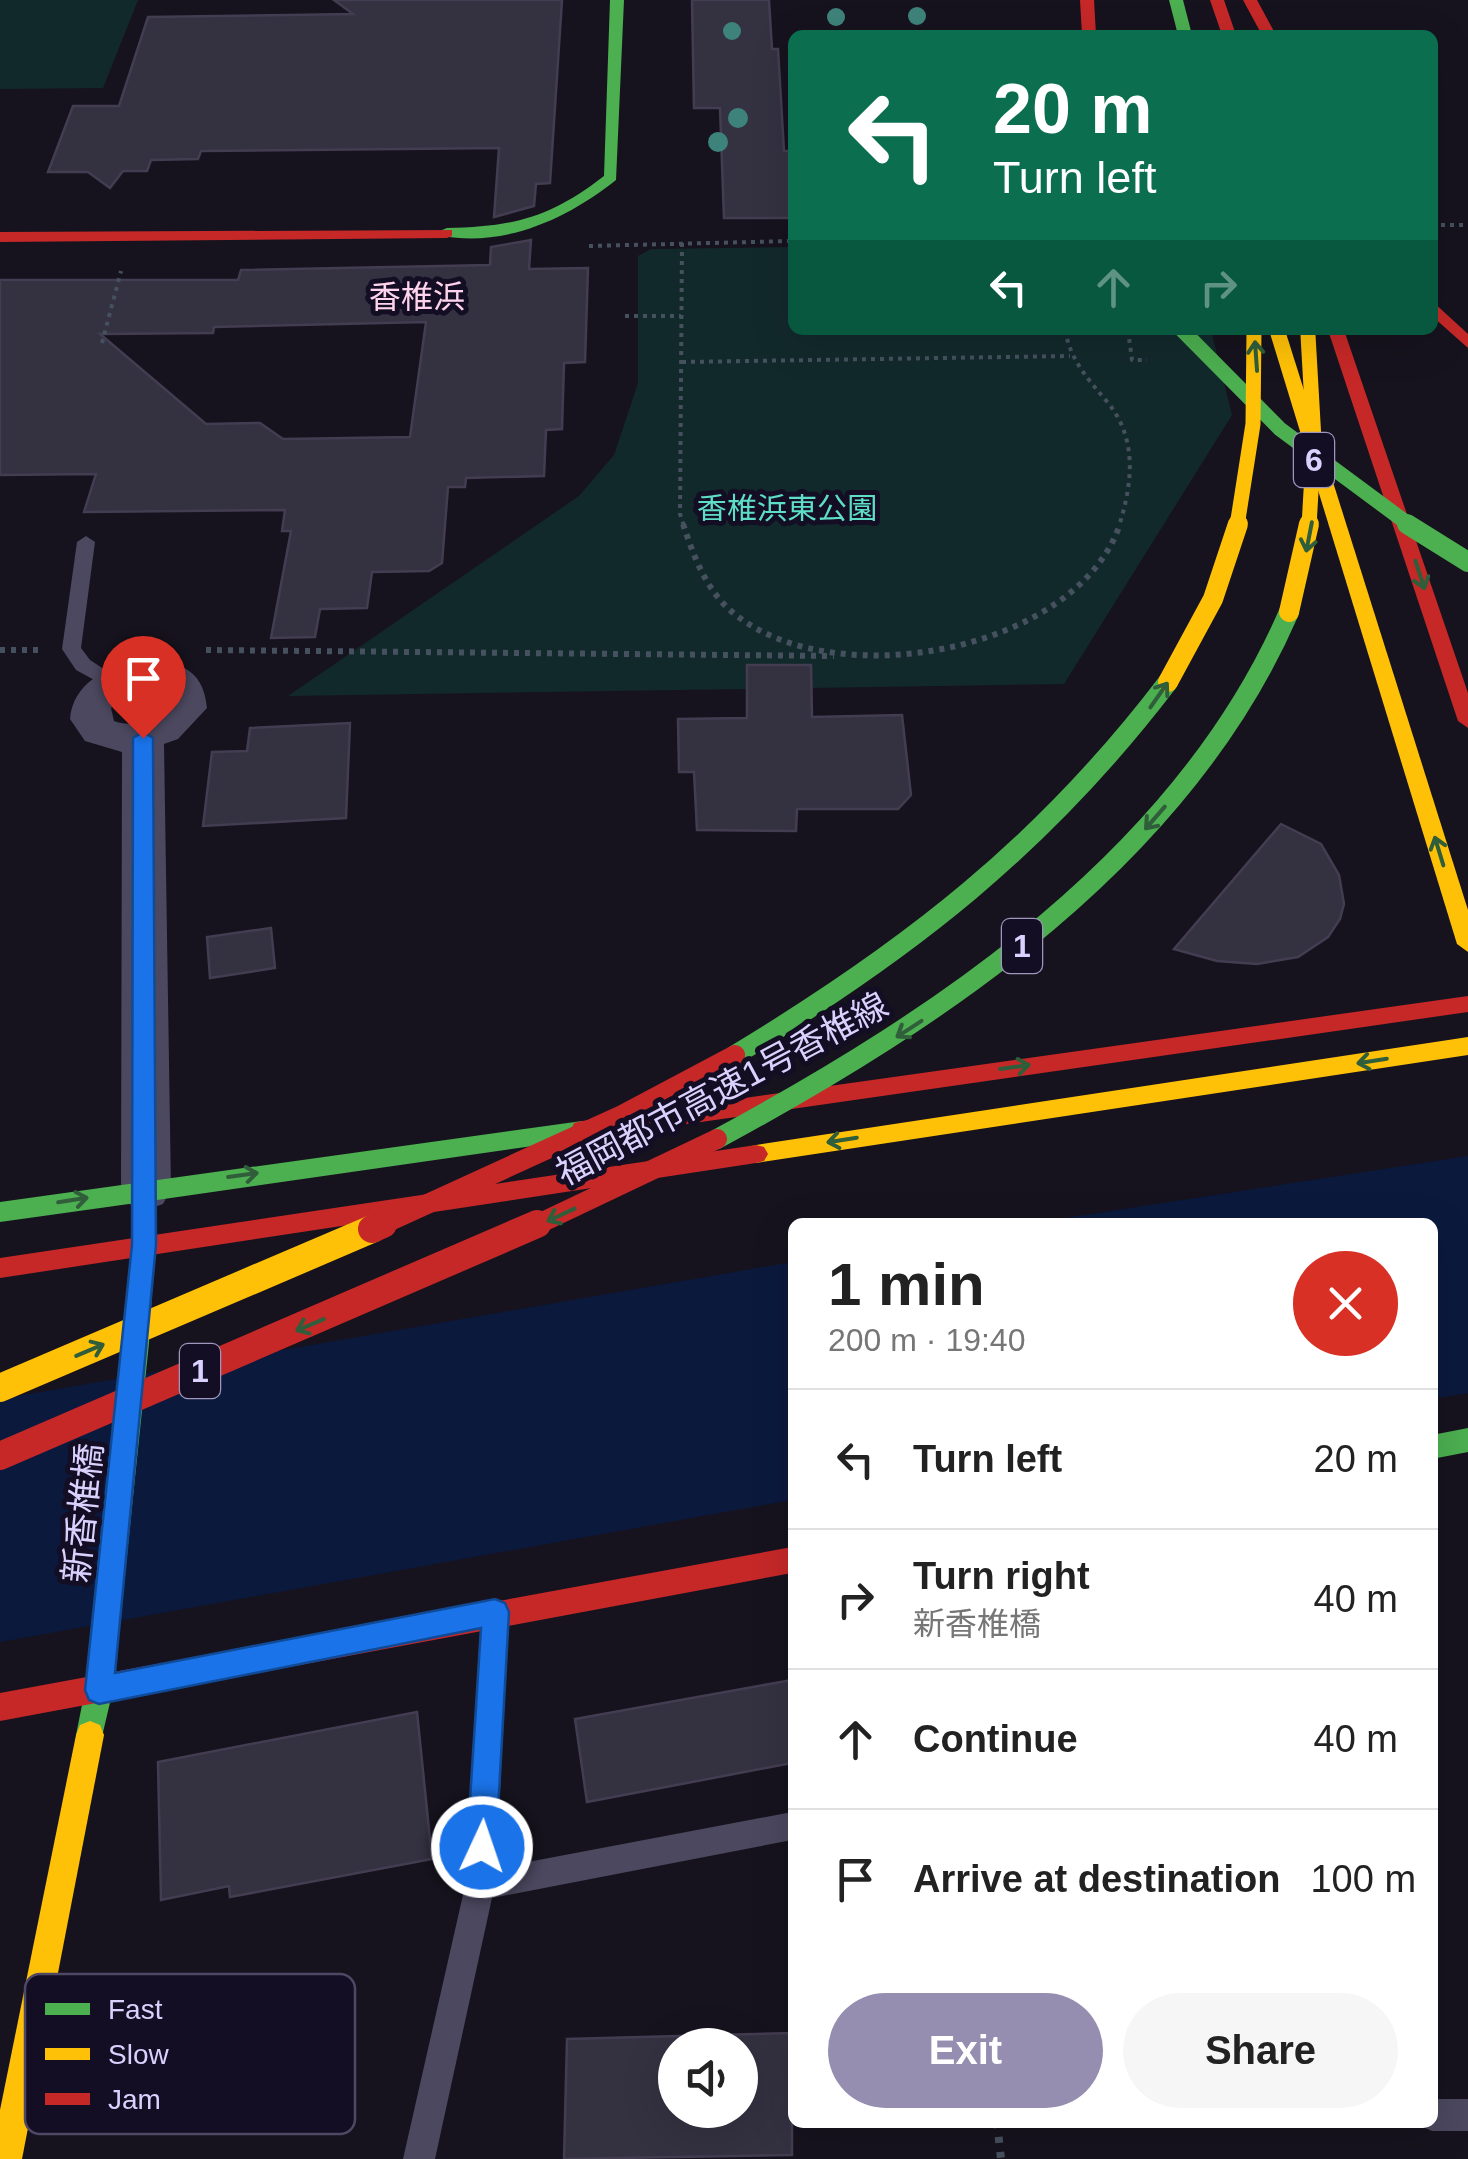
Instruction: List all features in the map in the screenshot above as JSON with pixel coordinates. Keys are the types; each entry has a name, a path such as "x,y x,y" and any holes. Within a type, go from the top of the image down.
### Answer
{"main road":[{"path":"0,237 504,232 541,224 574,209 610,178 617,0"},
{"path":"1086,0 1089,30"},
{"path":"1175,0 1184,30"},
{"path":"1217,0 1226,30"},
{"path":"1250,0 1265,30"},
{"path":"1438,312 1468,343"},
{"name":"6","path":"1186,335 1203,358 1287,438 1352,490 1468,562"},
{"name":"福岡都市高速1号香椎線","path":"0,1388 365,1233 651,1104 758,1046 957,909 1040,837 1110,760 1162,693 1202,627 1226,576 1244,518 1254,466 1258,390 1254,335"},
{"path":"1279,335 1468,944"},
{"name":"福岡都市高速1号香椎線","path":"0,1456 400,1287 694,1152 806,1092 915,1026 1017,951 1110,869 1180,791 1270,655 1294,597 1310,538 1318,476 1307,335"},
{"path":"1338,335 1468,721"},
{"path":"0,1212 146,1188 1468,1004"},
{"path":"0,1268 1468,1046"},
{"name":"新香椎橋","path":"43,1974 99,1690 137,1343 146,1188"},
{"path":"1438,1446 1468,1440"},
{"path":"0,1707 495,1612 788,1561"},
{"name":"新香椎橋","path":"6,2159 25,2063"}],"street":[{"path":"138,673 166,675 185,688 187,708 171,727 143,738 121,740 103,734 91,723 88,709 94,695 109,682 138,673"},
{"path":"143,738 146,1188"}],"lane":[{"path":"86,542 72,650 84,665 109,682"},
{"path":"418,2159 480,1886 495,1612"},
{"path":"480,1886 788,1827"},
{"path":"1438,2115 1468,2115"}],"path":[{"path":"1438,225 1468,225"},
{"path":"630,244 788,241"},
{"path":"682,243 680,514 690,547 709,584 734,615 788,642 844,656"},
{"path":"102,344 122,269"},
{"path":"625,316 681,316"},
{"path":"331,650 844,656 926,652 1029,618 1073,590 1106,555 1121,524 1130,453 1118,413 1070,356 1066,335"},
{"path":"681,362 1070,356"},
{"path":"998,2128 1001,2159"}],"green space":[{"path":"0,0 138,0 103,88 0,89"},
{"name":"香椎浜東公園","path":"788,247 788,335 1212,335 1232,415 1064,684 288,696 579,496 614,455 638,383 638,256 651,249"}],"water":[{"path":"1468,1156 1468,1393 1438,1398 1438,1218 1065,1218"},
{"path":"788,1263 788,1501 0,1642 0,1399"}],"building":[{"path":"334,0 562,0 550,183 536,184 534,206 494,217 499,148 201,151 198,159 151,160 147,171 123,171 110,188 88,172 48,172 73,106 119,106 148,17 353,14"},
{"path":"692,0 769,0 772,49 778,49 784,151 788,151 788,218 724,218 720,108 694,108"},
{"path":"531,240 529,269 588,268 585,362 564,363 562,429 546,430 544,476 466,478 465,487 448,487 442,563 429,571 372,572 367,608 320,609 315,637 271,638 291,531 282,531 285,510 84,512 96,474 0,475 0,280 238,280 241,270 490,265 491,247","holes":["426,322 410,437 283,439 260,423 206,424 100,334 213,333 214,327"]},
{"path":"747,665 811,665 812,717 902,715 911,795 898,809 797,809 796,831 697,830 694,772 679,772 678,719 747,718"},
{"path":"350,723 346,818 203,826 212,752 247,751 250,728"},
{"path":"1281,824 1321,844 1339,875 1344,904 1328,937 1298,957 1257,964 1217,961 1174,949"},
{"path":"271,928 275,968 210,978 207,937"},
{"path":"788,1681 788,1764 587,1802 575,1719"},
{"path":"417,1712 432,1859 230,1897 229,1886 161,1900 158,1762"},
{"path":"788,2033 788,2128 792,2128 792,2155 564,2159 567,2039 658,2037 658,2128 758,2128 758,2034"}],"traffic: fast":[{"path":"447,233 496,231 535,223 571,206 611,177 617,0"},
{"path":"1176,0 1184,30"},
{"path":"1186,335 1246,398 1315,458 1389,512 1468,562"},
{"path":"717,1139 907,1028 967,986 1079,893 1131,841 1212,745 1255,681 1289,612"},
{"path":"735,1055 858,978 972,892 1076,794 1168,682"},
{"path":"0,1212 582,1130"},
{"path":"90,1735 99,1690 137,1343 145,1209"},
{"path":"1438,1446 1468,1440"}],"traffic: slow":[{"path":"1168,682 1213,599 1241,514 1253,424 1254,335"},
{"path":"1279,335 1468,944"},
{"path":"1289,612 1307,544 1314,475 1308,335"},
{"path":"756,1154 1468,1046"},
{"path":"0,1388 372,1229"},
{"path":"43,1974 90,1735"},
{"path":"6,2159 25,2063"}],"traffic: jam":[{"path":"1087,0 1089,30"},
{"path":"1217,0 1227,30"},
{"path":"1250,0 1266,30"},
{"path":"0,237 447,233"},
{"path":"1438,312 1468,343"},
{"path":"1338,335 1468,721"},
{"path":"582,1130 1468,1004"},
{"path":"372,1229 622,1115 735,1055"},
{"path":"0,1456 464,1259 717,1139"},
{"path":"0,1268 756,1154"},
{"path":"0,1707 788,1561"}],"district":[{"name":"香椎浜","path":"417,297"}],"route":[{"path":"143,738 144,1245 99,1690 495,1612 482,1847"}]}
